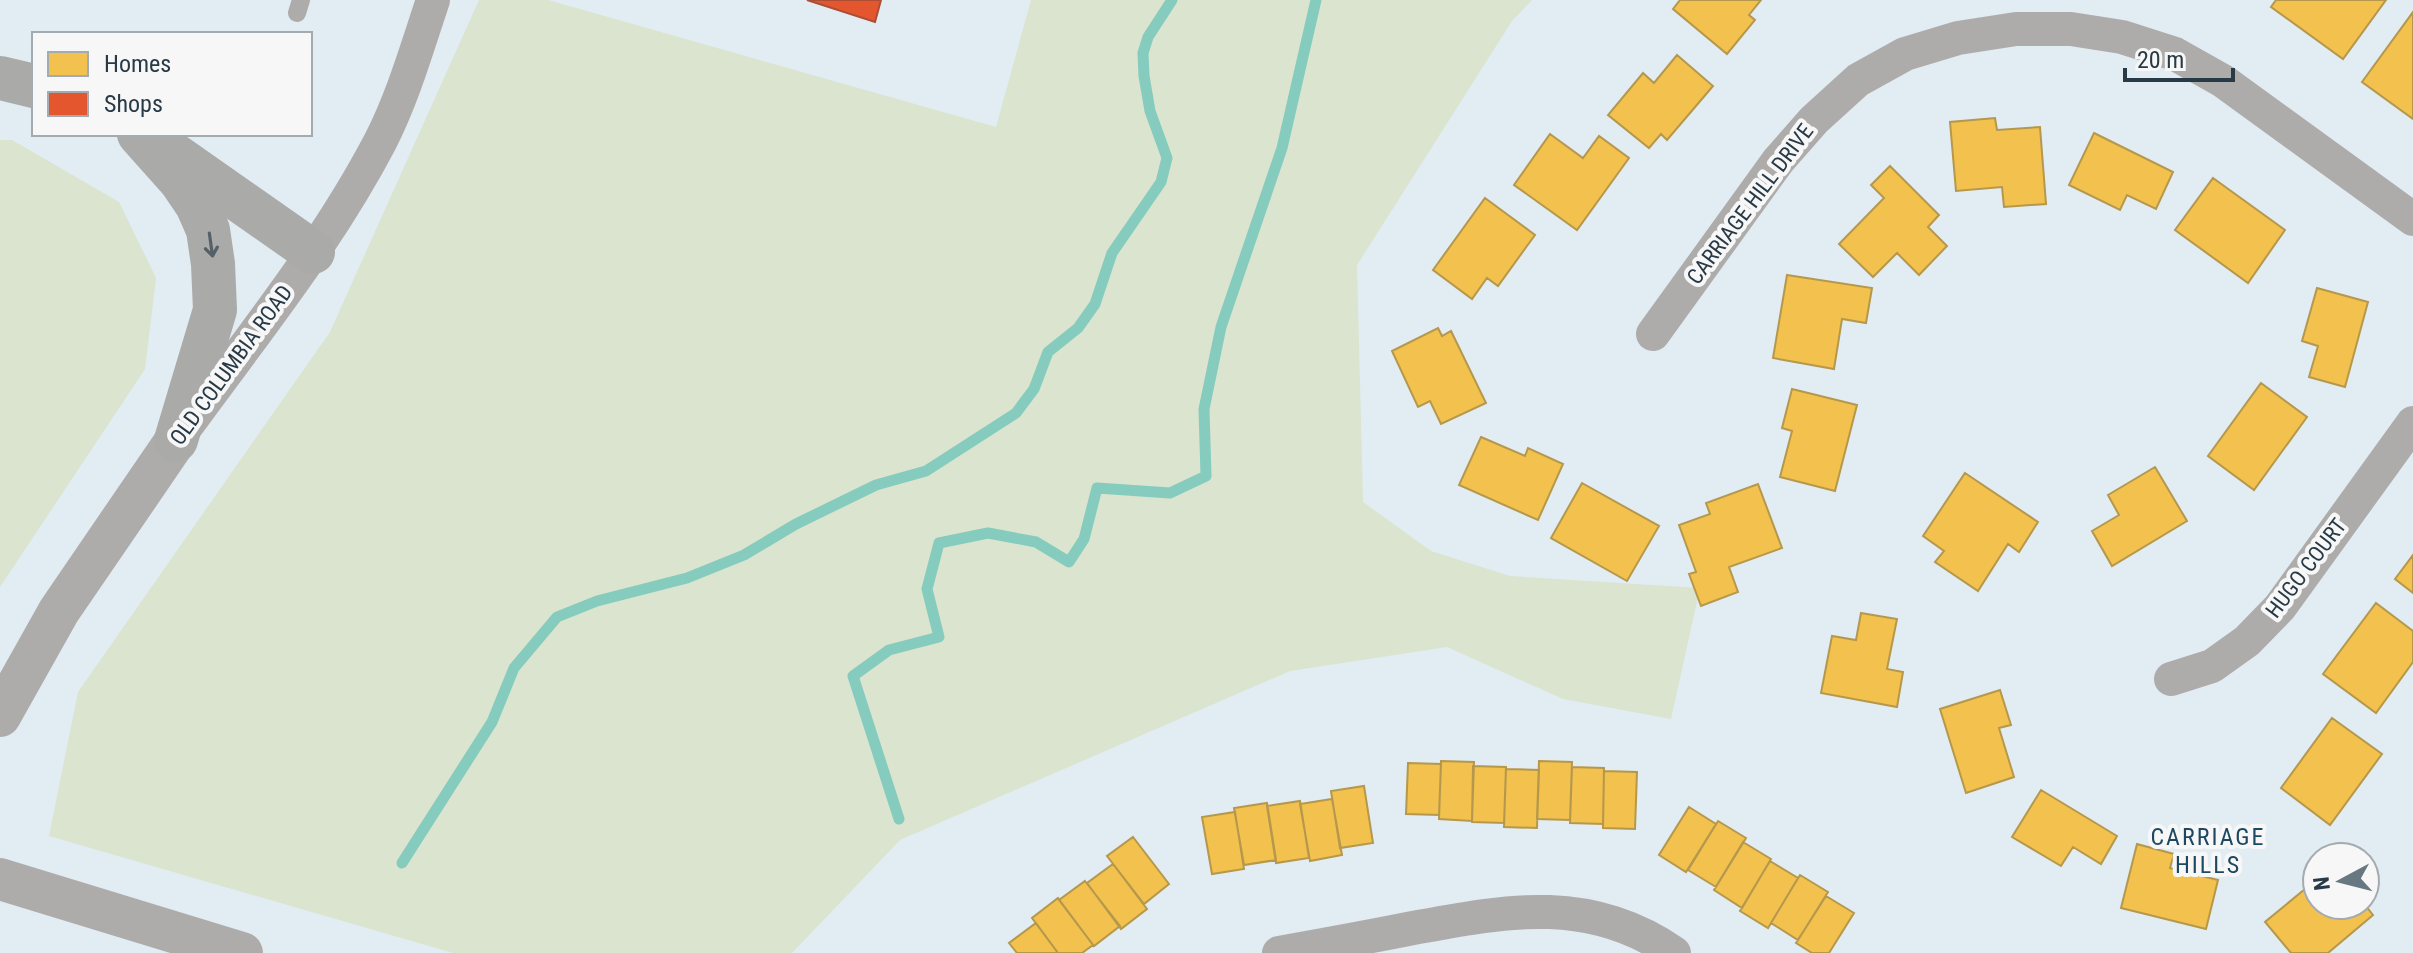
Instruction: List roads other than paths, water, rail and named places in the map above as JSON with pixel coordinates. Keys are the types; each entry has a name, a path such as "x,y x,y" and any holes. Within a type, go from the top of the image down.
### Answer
{"highway":[{"path":"0,78 32,86"},
{"path":"144,136 197,205 208,230 213,264 215,310 176,440"},
{"path":"145,136 313,252"}],"street":[{"name":"OLD COLUMBIA ROAD","path":"0,716 59,611 176,440 313,252 380,141 406,83 433,0"},
{"name":"CARRIAGE HILL DRIVE","path":"1653,334 1778,161 1814,120 1858,80 1905,54 1958,38 2016,29 2071,29 2122,37 2175,54 2223,81 2413,219"},
{"name":"HUGO COURT","path":"2171,679 2212,666 2247,641 2280,607 2413,423"},
{"path":"0,879 242,953"},
{"path":"1279,953 1498,912 1543,911 1592,916 1630,930 1674,953"}],"waterway":[{"path":"402,863 492,722 514,668 557,617 597,601 687,578 744,555 796,524 876,485 926,471 1016,413 1034,389 1048,352 1078,328 1095,304 1112,253 1161,182 1167,158 1150,111 1143,53 1148,37 1172,0"},
{"path":"899,819 853,676 889,650 939,637 927,589 939,543 988,533 1036,542 1069,562 1084,539 1097,488 1170,493 1206,476 1204,409 1221,327 1282,148 1316,0"}],"district":[{"name":"CARRIAGE HILLS","path":"2208,851"}]}
